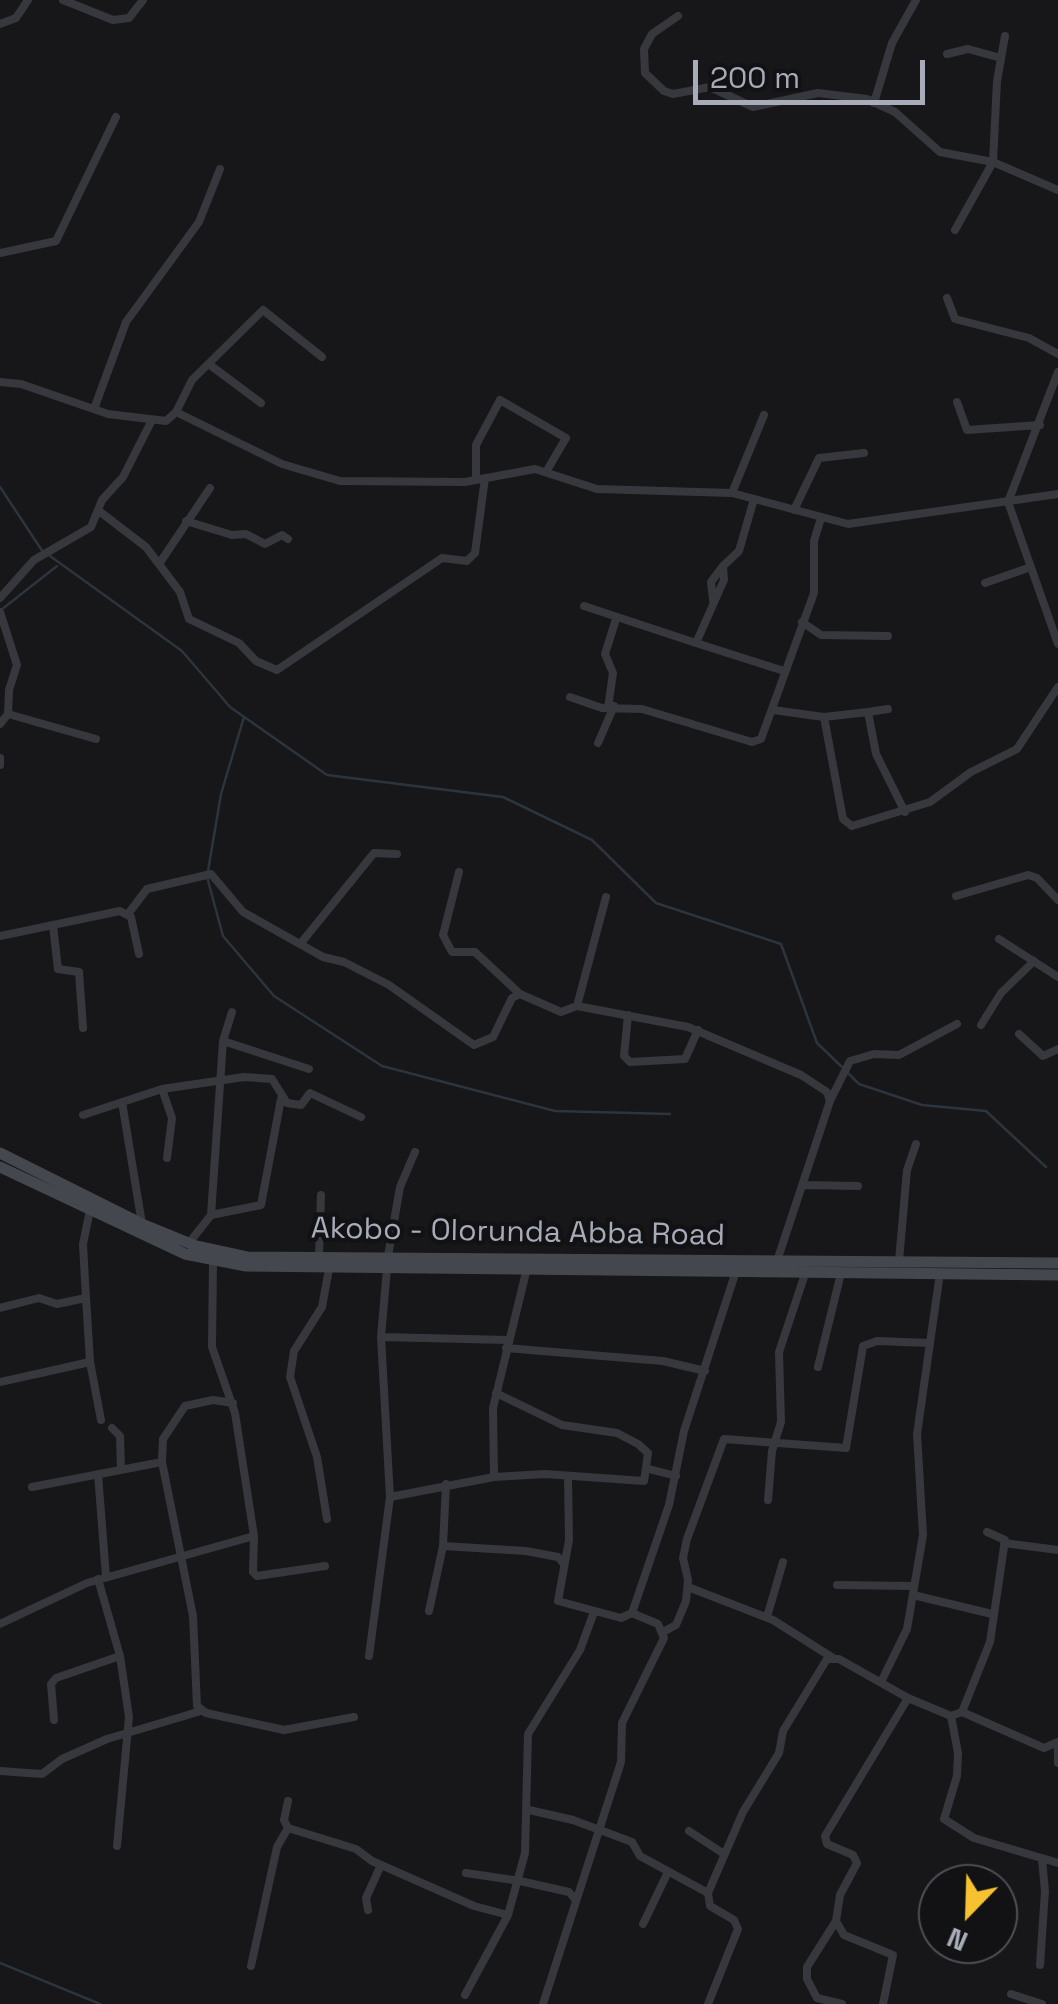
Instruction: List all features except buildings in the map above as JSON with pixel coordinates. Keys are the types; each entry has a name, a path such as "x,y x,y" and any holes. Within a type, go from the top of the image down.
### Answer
{"main road":[{"name":"Akobo - Olorunda Abba Road","path":"0,1154 189,1243 246,1257 329,1269 388,1262 899,1262 1058,1275"},
{"name":"Akobo - Olorunda Abba Road","path":"0,1166 90,1210 213,1262 299,1262 319,1256 526,1268 805,1274 940,1273 1058,1263"}],"street":[{"path":"0,24 16,18 28,0"},
{"path":"63,0 113,20 129,18 142,0"},
{"path":"874,103 892,43 916,0"},
{"path":"678,16 652,34 644,49 645,73 664,91 673,94 710,87 752,107 818,93 874,103 924,134 940,152 993,162 1058,190"},
{"path":"955,230 970,210 993,162 1005,36"},
{"path":"947,54 968,50 1001,58"},
{"path":"0,253 56,242 116,117"},
{"path":"94,409 126,322 199,222 220,169"},
{"path":"947,298 956,319 1029,338 1058,354"},
{"path":"0,382 94,409 166,421 176,412 192,380 263,310 322,357"},
{"path":"210,365 261,403"},
{"path":"1058,372 1040,425 1019,465 1008,502 1058,644"},
{"path":"99,510 116,520 159,564 180,592 189,620 239,643 256,661 277,670 442,558 468,561 475,553 480,479 476,445 500,400 566,438 546,472"},
{"path":"956,402 967,430 1040,425"},
{"path":"176,412 282,464 340,482 480,479 536,469 597,489 732,493 848,524 878,524 1058,494"},
{"path":"732,493 764,415"},
{"path":"0,598 34,560 91,527 106,493 123,476 152,420"},
{"path":"794,510 819,458 864,453"},
{"path":"159,564 210,488"},
{"path":"696,643 724,580 724,566 739,551 754,499"},
{"path":"570,698 642,709 752,742 766,736 784,671 814,593 814,540 821,518"},
{"path":"186,521 232,536 246,534 265,544 282,535 288,539"},
{"path":"985,583 1031,567"},
{"path":"584,606 616,620 784,671"},
{"path":"0,612 17,654 8,714 0,724"},
{"path":"598,743 611,707 614,673 605,654 616,620"},
{"path":"802,622 821,636 888,636"},
{"path":"824,718 847,825 905,812 943,795 972,772 1017,749 1058,687"},
{"path":"773,710 824,718 888,709"},
{"path":"868,712 876,754 905,812"},
{"path":"8,714 96,739"},
{"path":"300,943 374,853 397,854"},
{"path":"458,872 443,935 452,952 475,952 520,994 561,1012 577,1006 698,1030 801,1075 827,1092 830,1100"},
{"path":"128,914 147,889 208,873 242,912 388,985 474,1045 493,1037 512,998 520,994"},
{"path":"956,896 1028,875 1038,878 1058,900"},
{"path":"577,1006 606,897"},
{"path":"0,936 96,914 128,914"},
{"path":"128,914 140,954"},
{"path":"53,925 58,969 79,972 82,1028"},
{"path":"1000,939 1058,977"},
{"path":"982,1025 1002,993 1034,961"},
{"path":"189,1243 211,1214 224,1040 232,1012"},
{"path":"628,1015 624,1056 630,1062 682,1060 698,1030"},
{"path":"777,1262 830,1100 850,1061 900,1055 956,1024"},
{"path":"1019,1034 1048,1058 1058,1049"},
{"path":"224,1040 309,1069"},
{"path":"83,1115 162,1089 221,1077 272,1079 281,1099 260,1205 211,1214"},
{"path":"162,1089 172,1118 167,1158"},
{"path":"281,1099 298,1106 310,1093 361,1117"},
{"path":"122,1102 142,1224"},
{"path":"899,1262 907,1170 916,1144"},
{"path":"369,1656 390,1497 381,1337 400,1187 415,1152"},
{"path":"804,1185 858,1186"},
{"path":"319,1256 321,1195"},
{"path":"90,1210 84,1244 86,1298 90,1362 100,1420"},
{"path":"213,1262 212,1347 232,1403 254,1536 254,1572 258,1576 325,1566"},
{"path":"494,1477 492,1434 496,1393 526,1268"},
{"path":"327,1519 317,1456 290,1377 294,1351 322,1307 329,1269"},
{"path":"568,1477 571,1497 558,1601 626,1618 632,1613 676,1476 684,1431 736,1271"},
{"path":"818,1367 828,1310 841,1273"},
{"path":"881,1682 907,1628 926,1518 916,1434 940,1273"},
{"path":"768,1500 773,1444 781,1422 779,1352 805,1274"},
{"path":"0,1308 39,1298 53,1304 86,1298"},
{"path":"381,1337 506,1344 663,1361 705,1371"},
{"path":"663,1632 680,1617 688,1588 684,1558 688,1539 719,1446 730,1437 846,1448 863,1346 877,1341 930,1343"},
{"path":"0,1382 90,1362"},
{"path":"390,1497 494,1477 644,1481 649,1468 648,1453 617,1433 562,1426 496,1393"},
{"path":"201,1711 196,1706 193,1616 162,1462 163,1439 184,1406 213,1400 232,1403"},
{"path":"112,1428 120,1436 121,1468"},
{"path":"32,1487 162,1462"},
{"path":"649,1468 676,1476"},
{"path":"98,1474 102,1578 120,1656 128,1732 117,1846"},
{"path":"430,1611 443,1546 446,1484"},
{"path":"962,1712 990,1642 1004,1543 1002,1536 987,1532"},
{"path":"0,1624 102,1578 160,1566 183,1554 254,1536"},
{"path":"1004,1543 1058,1550"},
{"path":"443,1546 562,1557"},
{"path":"766,1617 783,1562"},
{"path":"836,1585 913,1591 992,1614"},
{"path":"688,1588 766,1617 908,1698 951,1716 962,1712 1044,1748 1058,1744 1058,1763"},
{"path":"465,1994 508,1915 520,1881 530,1810 528,1734 580,1650 594,1612"},
{"path":"543,2004 621,1762 622,1723 661,1646 663,1632 658,1624 632,1613"},
{"path":"54,1720 51,1684 56,1678 120,1656"},
{"path":"708,2004 738,1929 734,1920 710,1906 708,1893 748,1801 779,1753 783,1731 818,1669 833,1658"},
{"path":"842,2004 817,1998 807,1978 806,1967 836,1921 840,1895 856,1864 853,1855 838,1852 825,1836 908,1698"},
{"path":"0,1771 42,1774 62,1758 128,1732 201,1711 284,1730 354,1717"},
{"path":"951,1716 958,1753 957,1776 943,1810 944,1819 974,1838 1058,1863"},
{"path":"288,1801 284,1820 288,1828 356,1849 380,1865 492,1914 508,1915"},
{"path":"530,1810 599,1828 632,1842 640,1856 708,1893"},
{"path":"251,1966 277,1847 288,1828"},
{"path":"689,1830 724,1854"},
{"path":"1040,1964 1045,1890 1042,1859"},
{"path":"368,1910 366,1898 380,1865"},
{"path":"643,1924 668,1872"},
{"path":"466,1874 520,1881 568,1892 576,1898"},
{"path":"836,1921 844,1935 893,1955 883,2004"},
{"path":"1011,1994 1042,2004"}],"waterway":[{"path":"0,487 43,552"},
{"path":"50,556 182,651 230,707 327,775 503,797 592,840 656,903 781,944 817,1043 842,1067"},
{"path":"1,610 57,566"},
{"path":"244,717 221,794 207,877 223,936 274,996 382,1066 555,1111 670,1114"},
{"path":"847,1072 859,1084 922,1105 986,1111 1046,1167"},
{"path":"0,1963 100,2004"}]}
